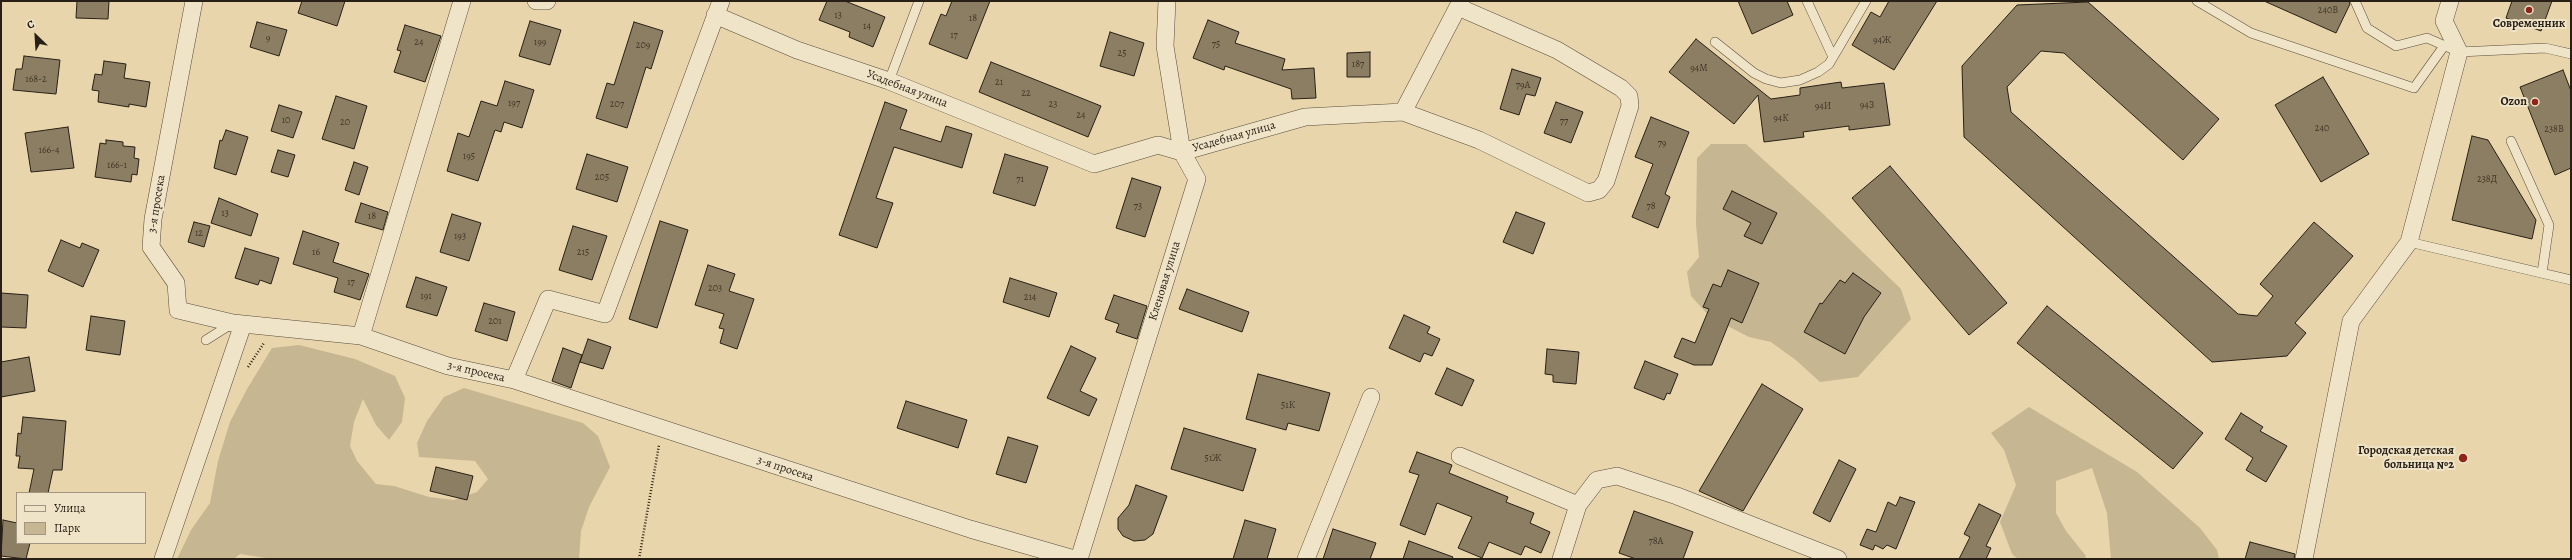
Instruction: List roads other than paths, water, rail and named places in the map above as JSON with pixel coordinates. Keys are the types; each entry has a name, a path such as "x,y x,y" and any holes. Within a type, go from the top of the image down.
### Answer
{"street":[{"name":"3-я просека","path":"194,1 153,219 151,247 176,282 178,310 238,323 361,336 448,366 514,380 970,529 1074,559"},
{"path":"361,336 462,1"},
{"path":"536,1 548,1"},
{"name":"Кленовая улица","path":"1079,559 1197,179 1182,152 1164,46 1167,1"},
{"path":"2304,559 2351,321 2409,242 2452,49 2444,21 2450,1"},
{"path":"1403,112 1459,4"},
{"name":"Усадебная улица","path":"718,8 797,50 889,81 1094,164 1158,145 1182,152 1305,117 1403,112 1479,140 1588,193 1599,190 1606,181 1630,106 1629,96 1621,88 1557,50 1459,4"},
{"path":"514,380 548,299 605,314 718,8"},
{"path":"163,559 238,323"},
{"path":"1306,559 1371,397"},
{"path":"1460,456 1578,506"},
{"path":"1561,559 1578,506 1597,480 1617,476 1677,496 1838,559"}],"lane":[{"path":"889,81 919,1"},
{"path":"1807,1 1833,57"},
{"path":"1715,42 1754,73 1781,83 1800,80 1818,72 1829,64 1866,1"},
{"path":"2197,1 2251,33 2414,88 2452,49"},
{"path":"2356,1 2367,28 2396,46 2427,38 2452,49 2545,48 2571,54"},
{"path":"2511,141 2549,225 2542,273"},
{"path":"2409,242 2571,280"},
{"path":"206,340 238,323"}],"place":[{"name":"Современник","path":"2529,10"},
{"name":"Ozon","path":"2535,102"},
{"name":"Городская детская больница №2","path":"2463,458"}]}
